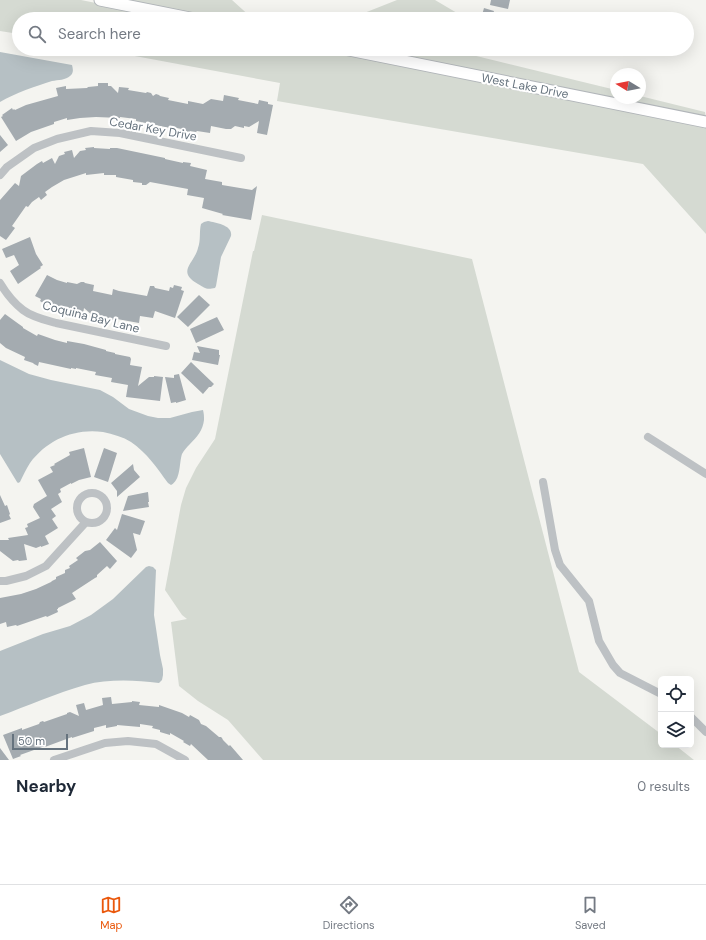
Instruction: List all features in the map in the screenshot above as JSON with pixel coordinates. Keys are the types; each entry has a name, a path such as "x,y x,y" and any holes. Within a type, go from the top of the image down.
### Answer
{"street":[{"path":"100,0 160,12"},
{"name":"West Lake Drive","path":"379,56 706,122"},
{"name":"Cedar Key Drive","path":"0,175 8,167 34,148 57,138 90,131 120,132 241,158"},
{"name":"Coquina Bay Lane","path":"0,283 7,294 23,310 41,318 56,323 166,346"},
{"path":"648,437 706,474"},
{"path":"543,482 555,550 560,565 589,601 599,641 613,665 620,673 658,692"},
{"path":"0,581 26,576 46,566 86,522"},
{"path":"694,720 706,732"},
{"path":"54,760 105,743 128,741 156,744 185,760"}],"shaded area":[{"path":"0,0 81,0 140,12 12,12 12,33 0,31"},
{"path":"119,0 232,0 245,12 179,12"},
{"path":"397,0 435,0 455,12 367,12"},
{"path":"0,52 12,54 12,56 22,56 72,65 73,72 68,77 62,80 52,81 32,87 0,102"},
{"path":"135,56 359,56 706,126 706,234 643,164 277,101 280,83"},
{"path":"397,56 477,56 610,89 610,99"},
{"path":"646,97 705,112 706,118 636,104 646,104"},
{"path":"262,215 472,259 579,672 658,732 658,748 679,748 694,760 263,760 228,720 198,701 179,686 171,622 187,619 182,615 165,590 181,505 186,488 196,468 215,439"},
{"path":"208,221 227,227 231,232 231,236 221,257 216,286 215,288 210,289 204,288 198,284 188,275 187,271 199,245 201,224"},
{"path":"0,360 29,374 100,390 113,397 129,409 148,416 170,418 203,410 204,420 201,430 182,454 177,479 171,485 168,483 147,456 131,442 121,437 103,432 92,431 62,437 44,448 30,463 20,482 18,483 0,454"},
{"path":"149,566 156,570 154,615 163,669 162,680 159,683 121,681 85,685 0,716 0,651 43,634 70,626 91,615 113,599 146,567"}],"building":[{"path":"491,0 510,0 508,9 490,5"},
{"path":"484,8 494,11 494,12 483,12"},
{"path":"98,83 108,83 108,86 111,86 118,93 119,87 129,88 128,90 147,92 151,93 153,96 156,94 169,98 168,100 188,104 188,101 203,104 211,99 223,101 224,95 239,98 238,100 258,104 259,100 268,102 268,104 273,105 267,135 257,133 259,121 249,127 244,126 244,128 235,126 231,129 226,129 211,126 210,133 182,131 182,129 136,121 136,119 96,117 67,120 67,118 31,132 16,141 1,117 12,108 15,110 26,105 58,96 56,88 66,86 66,89 87,88 98,86"},
{"path":"0,135 8,145 0,152"},
{"path":"94,147 110,149 117,148 183,163 191,163 190,166 207,170 205,179 222,182 222,185 252,190 257,186 251,220 222,215 223,214 202,208 204,198 187,195 188,189 150,182 146,185 142,185 142,183 133,182 133,180 116,177 116,175 104,175 104,173 86,175 86,173 64,180 45,192 47,195 41,200 39,197 28,207 26,206 12,226 15,228 6,240 0,236 0,200 15,183 19,186 21,176 42,161 43,163 52,158 55,164 59,156 65,154 64,152 72,150 74,158 80,151 86,150 85,148"},
{"path":"30,237 36,254 43,265 18,284 10,271 19,265 14,255 6,258 2,249"},
{"path":"47,275 67,283 77,284 84,282 94,285 93,291 112,295 113,289 147,296 150,286 169,291 170,287 173,288 174,285 182,287 181,290 184,291 175,318 155,311 153,318 140,316 139,323 117,319 117,321 97,317 92,315 84,308 83,314 47,303 46,305 40,301 41,299 35,296"},
{"path":"199,295 210,305 188,327 177,317"},
{"path":"5,314 23,328 37,336 38,334 67,343 67,341 84,344 130,357 130,365 142,367 138,386 149,377 163,377 160,401 126,397 128,385 111,382 112,378 95,375 96,372 76,368 71,369 39,362 38,366 24,360 25,357 6,348 0,343 0,320"},
{"path":"217,317 224,330 196,343 190,329"},
{"path":"197,346 219,350 220,355 218,365 192,360 194,352 200,353"},
{"path":"191,362 214,384 203,394 181,373"},
{"path":"179,374 186,400 171,403 165,377 174,378 174,375"},
{"path":"84,448 91,477 71,483 60,489 61,492 58,494 62,502 51,509 56,516 52,519 58,528 45,536 49,544 36,548 24,544 27,560 13,561 0,551 0,540 9,540 8,538 28,535 25,528 28,527 27,524 40,518 33,507 34,504 47,496 38,480 53,472 50,467 70,455 69,452"},
{"path":"104,448 117,453 108,482 94,477"},
{"path":"133,464 134,470 140,477 117,497 117,491 111,483"},
{"path":"148,492 149,507 123,511 128,496"},
{"path":"0,495 5,506 7,505 11,519 0,523"},
{"path":"122,514 145,521 140,535 133,533 137,550 131,558 106,540 115,528 117,530"},
{"path":"100,542 117,561 110,569 107,566 97,575 97,577 72,593 76,599 58,608 58,612 47,617 46,616 17,626 7,627 6,622 0,624 0,598 21,594 51,582 56,579 56,577 65,573 65,570 70,568 69,566 78,560 76,558"},
{"path":"111,697 112,704 132,701 140,702 139,705 159,707 159,705 189,717 190,715 221,737 243,760 208,760 191,744 190,746 170,733 170,735 160,732 160,730 152,728 153,726 140,724 140,727 117,725 106,728 106,725 94,728 94,731 45,746 13,759 3,735 22,728 22,730 70,712 79,716 76,705 84,703 86,710 103,705 102,698"},
{"path":"0,748 9,760 0,760"}]}
